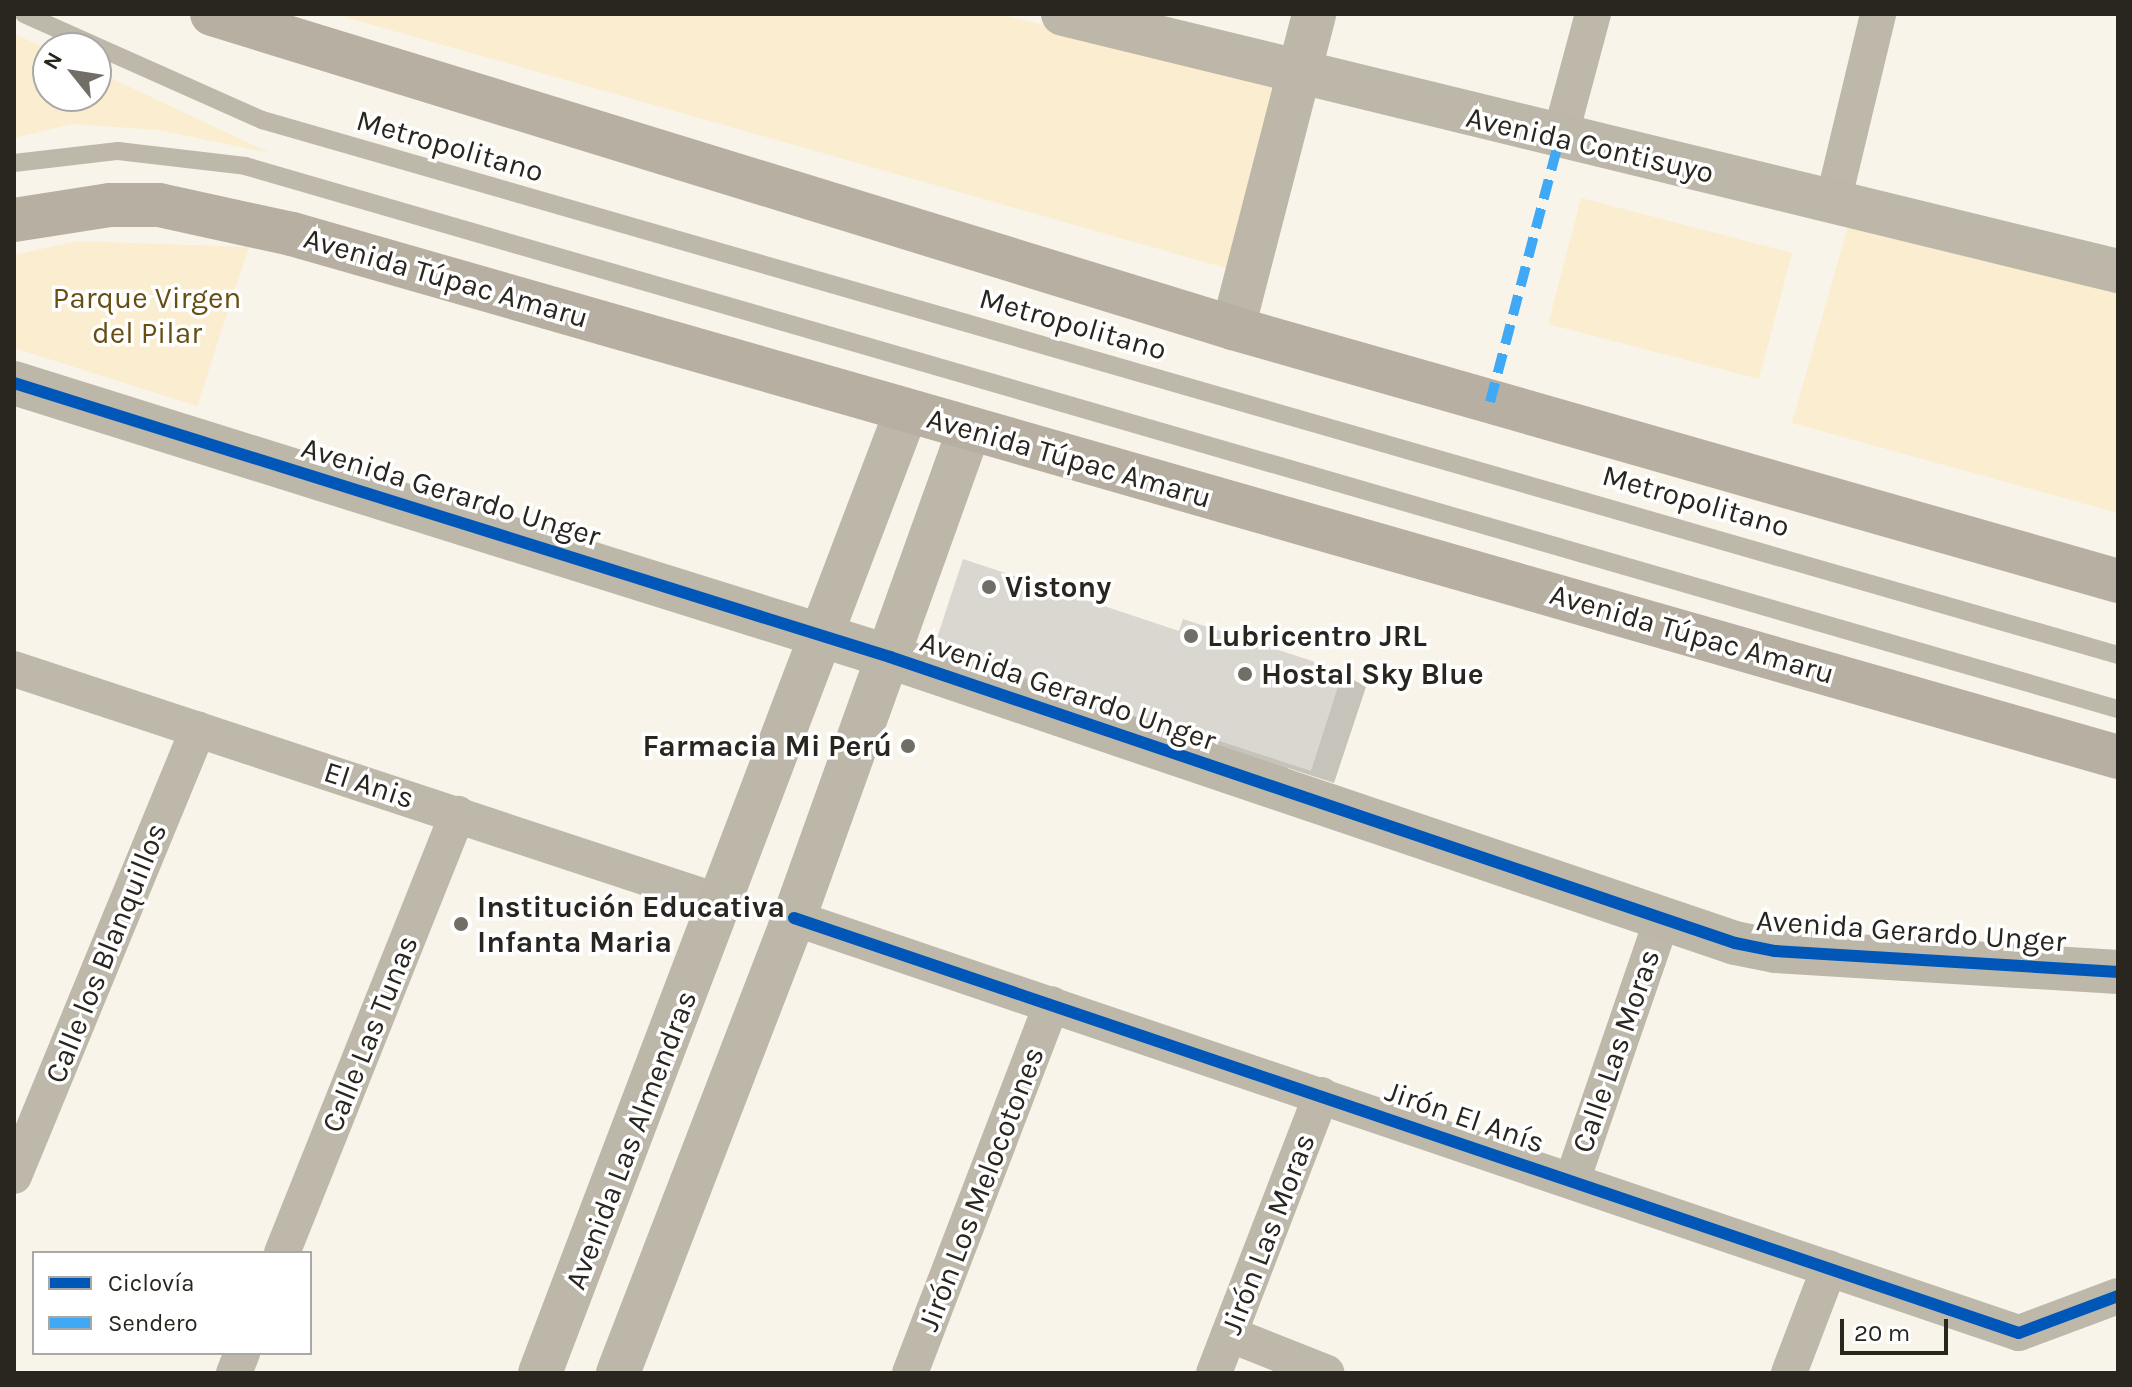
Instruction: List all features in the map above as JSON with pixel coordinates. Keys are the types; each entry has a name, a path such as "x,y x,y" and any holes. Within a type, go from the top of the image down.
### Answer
{"main road":[{"path":"212,14 1233,328 2118,581"},
{"name":"Avenida Túpac Amaru","path":"14,220 110,205 210,213 2118,757"}],"street":[{"name":"Avenida Contisuyo","path":"1063,14 1299,75 2118,271"},
{"path":"1233,328 1314,14"},
{"path":"1560,137 1593,14"},
{"path":"1833,202 1878,14"},
{"name":"Avenida Gerardo Unger","path":"14,383 890,657 1661,922 1775,951 2118,972"},
{"name":"Avenida Las Almendras","path":"540,1373 723,903 906,412"},
{"path":"618,1373 794,918 969,430"},
{"name":"El Anis","path":"14,669 723,903"},
{"name":"Calle los Blanquillos","path":"14,1176 198,729"},
{"name":"Calle Las Tunas","path":"283,1251 458,814"},
{"name":"Jirón El Anís","path":"794,918 2019,1333 2118,1296"},
{"name":"Calle Las Moras","path":"1572,1181 1661,922"},
{"name":"Jirón Los Melocotones","path":"910,1373 1052,1004"},
{"name":"Jirón Las Moras","path":"1214,1373 1321,1095"},
{"path":"1789,1373 1829,1268"},
{"path":"1229,1334 1327,1373"}],"lane":[{"name":"Metropolitano","path":"24,14 262,120 2118,655"},
{"path":"14,163 118,151 245,166 2118,709"}],"green space":[{"path":"334,14 999,14 1276,82 1226,268"},
{"path":"14,34 32,42 32,112 112,112 112,79 270,153 158,130 72,124 14,138"},
{"path":"1581,198 1792,253 1759,379 1548,324"},
{"path":"1848,226 2118,291 2118,513 1792,423"},
{"name":"Parque Virgen del Pilar","path":"77,241 249,247 197,406 14,348 14,255"}],"building":[{"path":"963,559 1179,631 1183,619 1343,671 1311,771 1140,715 1134,719 1105,709 1100,702 934,647"}],"marked path":[{"path":"1490,402 1560,137"}],"cycle path":[{"path":"14,383 890,657 1735,943 1775,951 2118,972"},
{"path":"794,918 2019,1333 2118,1296"}],"place":[{"name":"Vistony","path":"989,587"},
{"name":"Lubricentro JRL","path":"1191,636"},
{"name":"Hostal Sky Blue","path":"1245,674"},
{"name":"Farmacia Mi Perú","path":"908,746"},
{"name":"Institución Educativa Infanta Maria","path":"461,924"}]}
